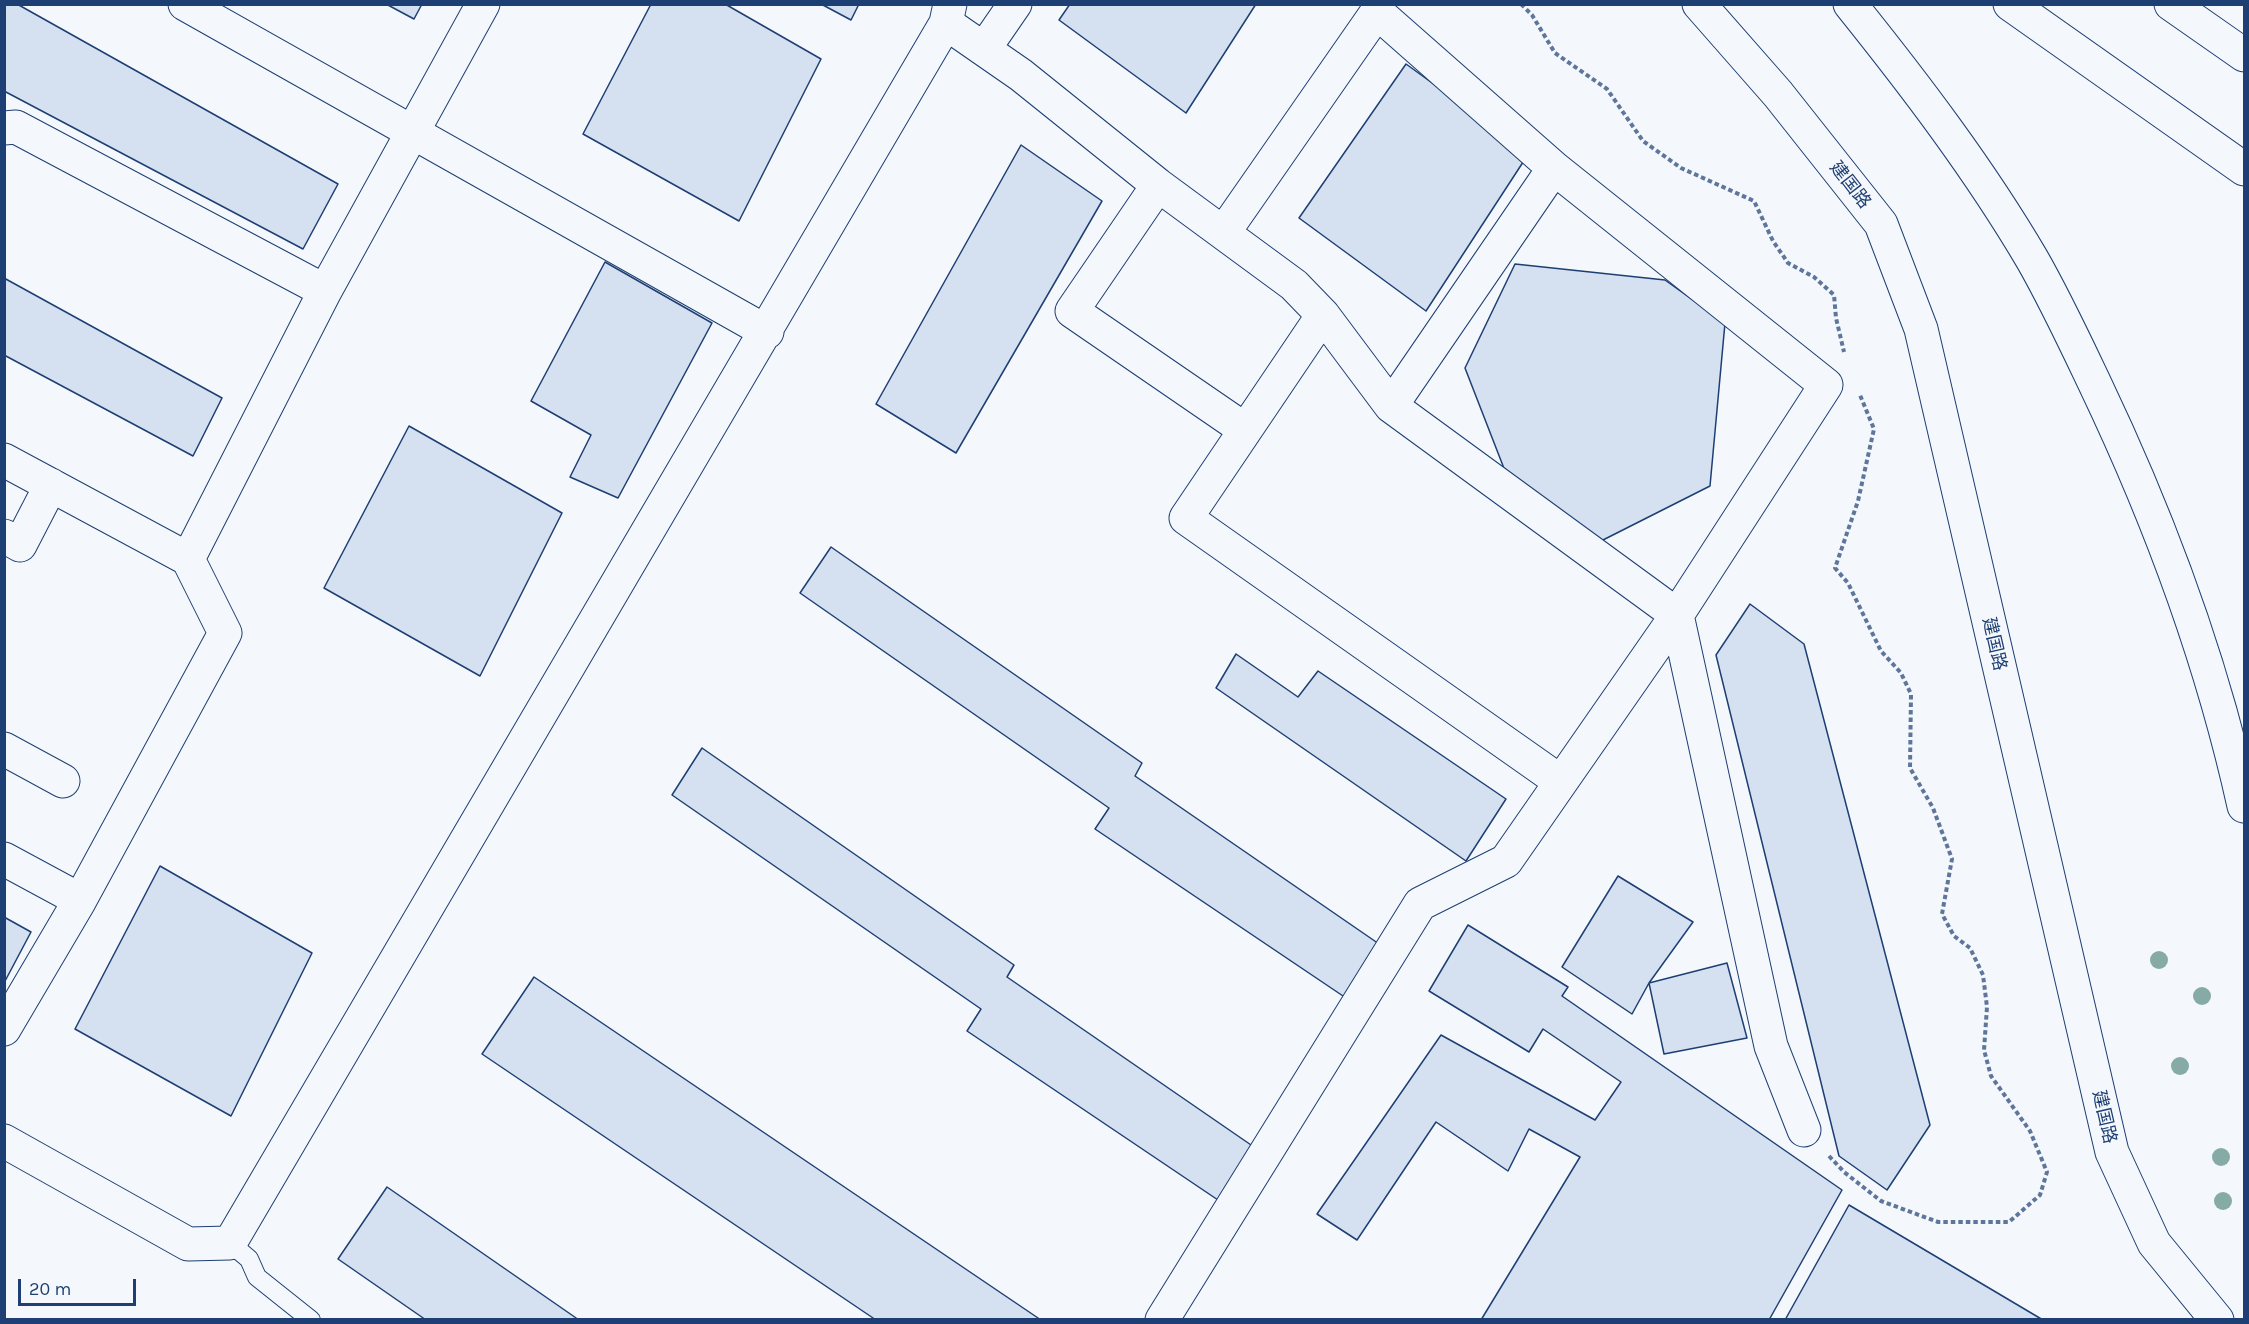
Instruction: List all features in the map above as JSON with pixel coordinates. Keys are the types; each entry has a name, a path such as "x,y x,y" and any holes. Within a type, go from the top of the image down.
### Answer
{"main road":[{"path":"185,4 766,332"},
{"path":"188,559 325,291 483,4"},
{"path":"984,49 1015,4"},
{"name":"建国路","path":"1699,4 1778,94 1881,225 1922,329 2112,1152 2154,1244 2217,1320"},
{"path":"1850,4 1905,72 1972,167 2032,259 2083,358 2129,455 2169,555 2209,677 2244,806"},
{"path":"2010,4 2244,169"},
{"path":"2171,4 2244,55"},
{"path":"1162,1320 1420,904 1506,861 1677,615 1826,385 1554,168 1373,8 1224,232"},
{"path":"4,1141 188,1244 230,1243 766,332 948,14 984,49 1022,75 1158,185 1294,285 1323,315 1391,406 1677,615 1771,1046 1804,1130"},
{"path":"4,128 16,127 325,291"},
{"path":"1391,406 1554,168"},
{"path":"1158,185 1072,311 1244,429"},
{"path":"1323,315 1186,518 1561,782"},
{"path":"4,460 188,559 225,633 80,900 4,1029"},
{"path":"4,536 20,544 51,485"},
{"path":"4,749 63,781"},
{"path":"4,860 80,900"}],"lane":[{"path":"230,1243 249,1259 257,1277 311,1320"}],"path":[{"path":"1521,4 1532,15 1555,53 1606,89 1643,141 1681,168 1754,201 1773,241 1788,263 1814,277 1834,295 1836,318 1845,354"},
{"path":"1844,1172 1881,1201 1938,1222 2009,1222 2040,1195 2047,1172 2030,1131 1991,1076 1984,1050 1987,1007 1983,975 1970,948 1954,936 1942,914 1952,859 1933,808 1910,768 1911,694 1901,673 1881,651 1848,583 1835,568 1858,501 1874,429 1855,386"}],"building":[{"path":"4,4 17,4 338,184 303,249 4,91"},
{"path":"386,4 422,4 414,19"},
{"path":"651,4 725,4 821,59 739,221 583,134"},
{"path":"821,4 859,4 851,20"},
{"path":"1070,4 1256,4 1186,113 1059,20"},
{"path":"1406,64 1529,153 1426,311 1299,218"},
{"path":"1021,145 1102,201 956,453 876,404"},
{"path":"605,262 712,323 618,498 570,477 591,435 531,401"},
{"path":"1515,264 1665,280 1725,323 1710,486 1599,542 1512,489 1465,368"},
{"path":"4,278 222,398 193,456 4,355"},
{"path":"409,426 562,513 480,676 324,588"},
{"path":"831,547 1142,763 1135,776 1382,946 1346,998 1095,829 1109,808 800,593"},
{"path":"1750,604 1804,644 1930,1125 1887,1190 1839,1156 1716,655"},
{"path":"1236,654 1298,697 1318,671 1506,799 1466,861 1216,688"},
{"path":"702,748 1014,965 1007,977 1254,1147 1218,1200 967,1031 981,1009 672,795"},
{"path":"160,866 312,953 231,1116 75,1029"},
{"path":"1618,876 1693,922 1649,983 1632,1014 1562,967"},
{"path":"4,917 31,932 4,983"},
{"path":"1468,925 1568,987 1562,996 1842,1190 1769,1320 1481,1320 1580,1157 1529,1129 1508,1171 1436,1122 1357,1240 1317,1214 1441,1035 1595,1120 1621,1082 1543,1029 1529,1052 1429,991"},
{"path":"1727,963 1747,1038 1664,1054 1649,983"},
{"path":"534,977 1041,1320 876,1320 482,1054"},
{"path":"387,1187 579,1320 426,1320 338,1259"},
{"path":"1849,1205 2043,1320 1785,1320"}]}
